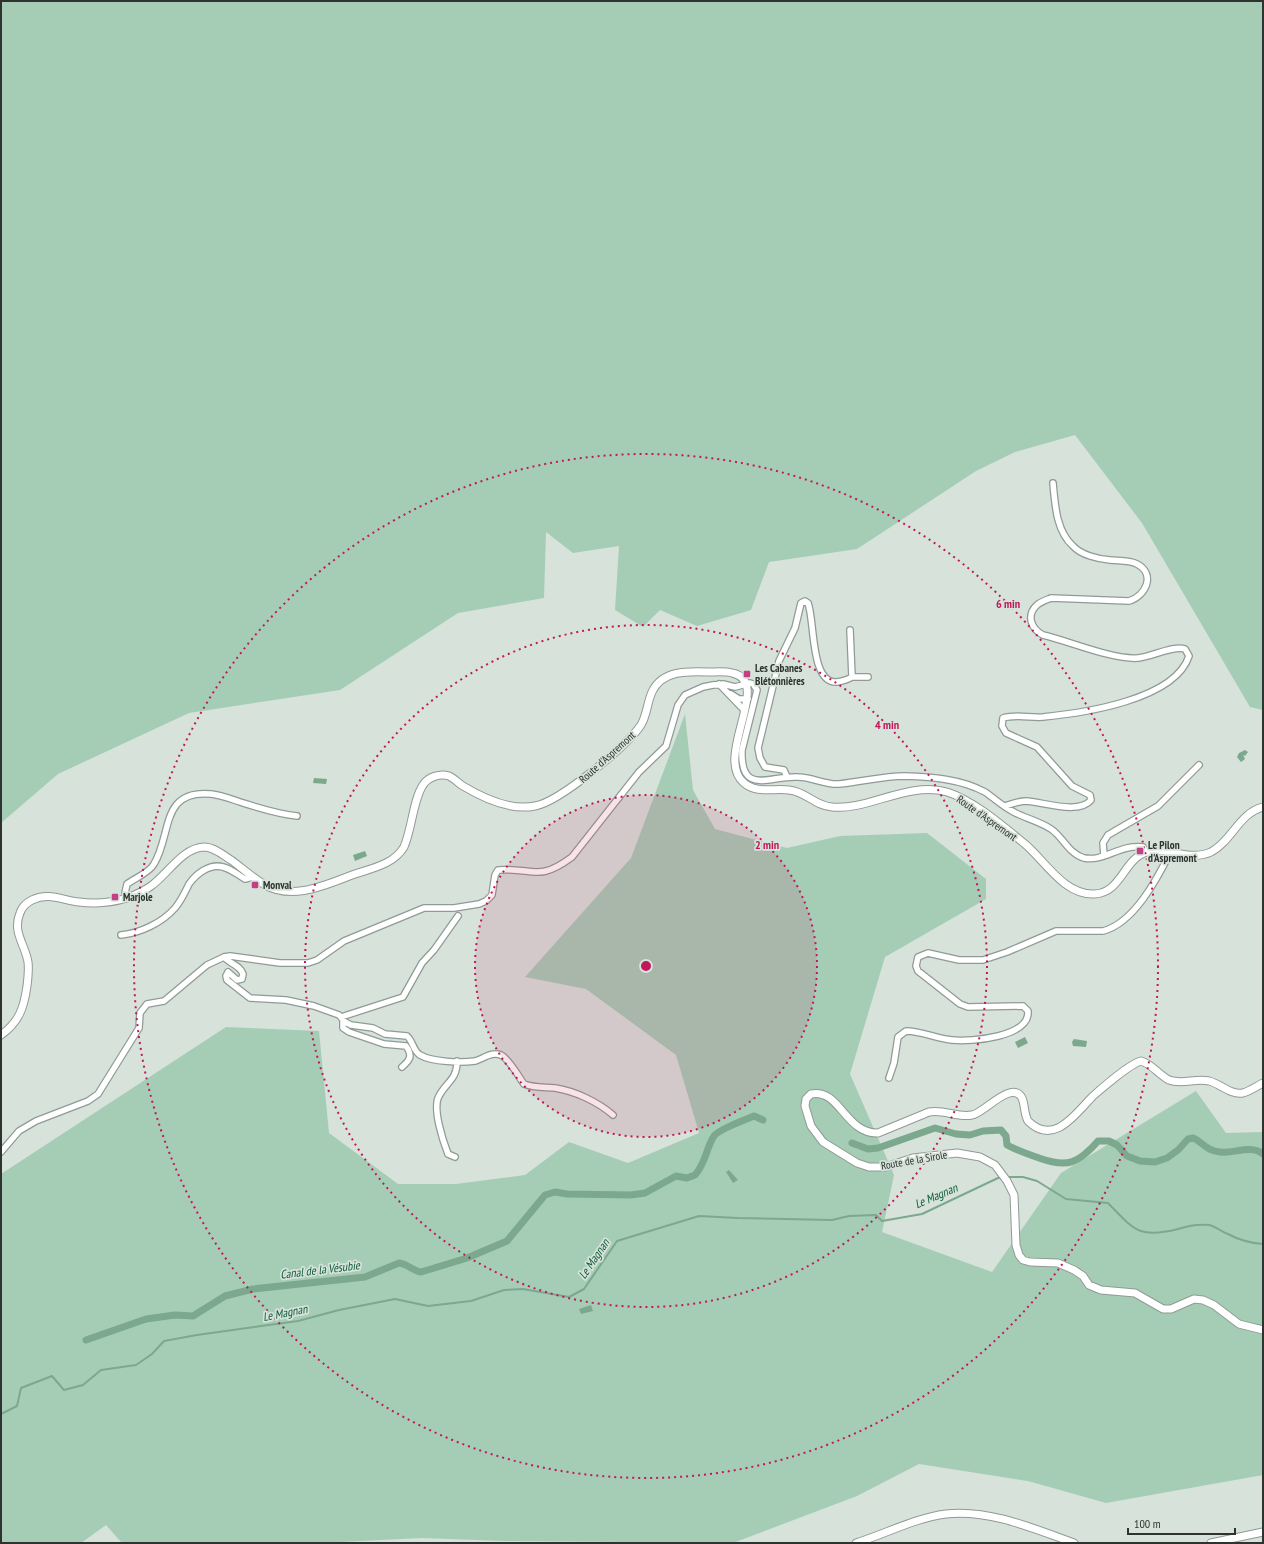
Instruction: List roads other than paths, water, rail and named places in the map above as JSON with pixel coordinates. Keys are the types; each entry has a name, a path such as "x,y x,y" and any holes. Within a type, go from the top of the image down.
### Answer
{"street":[{"path":"1005,806 1024,801 1076,807 1085,805 1091,800 1090,795 1072,786 1037,747 1006,733 1002,726 1003,718 1056,716 1106,706 1141,696 1164,687 1178,677 1185,667 1189,656 1185,648 1178,647 1151,656 1137,658 1119,657 1043,635 1035,630 1031,621 1033,610 1041,602 1051,598 1129,601 1138,597 1144,591 1147,577 1144,570 1133,562 1096,558 1077,550 1070,544 1056,515 1053,483"},
{"path":"787,777 784,770 765,767 760,758 758,748 779,661 795,628 799,607 803,601 807,602 810,607 814,648 824,676 828,680 835,682 848,680 852,677 868,677"},
{"path":"850,630 852,677"},
{"name":"Route d'Aspremont","path":"1,1035 16,1022 24,1007 28,964 17,928 19,915 23,907 31,900 54,896 78,902 101,903 126,898 151,886 188,852 200,848 217,850 253,877 278,890 300,891 321,886 388,862 399,854 404,847 423,785 434,776 449,776 481,795 509,805 526,807 547,803 576,785 633,735 644,719 654,689 667,676 690,672 731,672 739,675 746,684 748,699 735,746 734,764 739,778 752,788 764,791 780,789 797,791 829,807 860,803 892,794 920,790 943,791 957,796 983,813 1024,843 1065,883 1087,894 1108,891 1114,886 1134,861 1146,852"},
{"path":"718,684 739,699 748,699"},
{"path":"1,1152 19,1131 36,1121 94,1098 104,1085 139,1028 140,1013 147,1004 164,1001 208,965 224,957 230,956 280,963 312,962 344,941 424,908 454,908 479,904 486,901 492,895 495,875 498,870 534,873 547,872 558,867 572,857 639,772 666,746 678,705 685,695 703,686 726,684 735,687 753,684 757,690 742,750 744,771 748,776 757,781 769,781 787,777 804,777 823,783 838,784 904,776 951,780 985,792 1005,806 1051,829 1078,856 1096,858 1121,849 1135,846 1143,847 1146,852 1157,851 1202,855 1211,852 1218,847 1249,813 1263,807"},
{"path":"729,693 745,711"},
{"path":"1104,856 1103,843 1108,835 1158,806 1199,765"},
{"path":"126,898 125,893 127,884 154,865 160,850 170,814 183,799 198,794 216,795 267,811 296,816"},
{"path":"889,1078 894,1063 898,1036 906,1031 951,1040 970,1040 1012,1032 1023,1026 1027,1021 1028,1011 1023,1006 978,1009 960,1004 918,971 916,966 918,957 928,953 959,960 982,960 1008,952 1056,931 1103,931 1111,929 1127,916 1146,895 1170,853"},
{"path":"121,935 132,934 166,917 176,907 196,875 208,868 220,867 245,879 253,877"},
{"path":"342,1018 403,996 422,962 434,950 458,916"},
{"path":"224,957 227,961 239,968 243,974 242,978 239,980 232,974 227,973 228,983 250,998 286,1000 314,1006 342,1018 351,1025 373,1028 385,1034 407,1036 411,1040 416,1052 428,1059 476,1061 492,1054 499,1054 504,1057 524,1084 529,1086 556,1088 577,1095 603,1106 613,1115"},
{"path":"342,1018 343,1028 349,1032 392,1046 406,1046 411,1057 402,1067"},
{"path":"455,1157 448,1154 444,1144 436,1108 438,1098 455,1075 457,1061"},
{"name":"Route de la Sirole","path":"1263,1084 1239,1093 1209,1081 1198,1080 1180,1082 1168,1079 1141,1061 1099,1091 1073,1119 1062,1126 1050,1130 1038,1128 1028,1121 1022,1098 1016,1093 1010,1092 1001,1096 980,1113 972,1115 936,1111 929,1112 884,1131 871,1133 855,1126 836,1102 815,1093 811,1094 806,1099 805,1106 811,1126 816,1134 827,1145 857,1163 870,1167 885,1167 913,1158 957,1153 980,1157 995,1165 1007,1181 1014,1195 1016,1245 1019,1255 1023,1260 1030,1262 1058,1263 1083,1276 1089,1285 1101,1290 1135,1293 1163,1308 1171,1309 1194,1300 1203,1300 1214,1305 1239,1324 1263,1330"},
{"path":"856,1543 925,1519 946,1514 965,1513 990,1517 1024,1526 1074,1543"},
{"path":"1211,1543 1263,1532"}],"waterway":[{"name":"Canal de la Vésubie","path":"86,1340 146,1319 175,1315 193,1316 225,1296 253,1289 365,1277 399,1263 421,1272 467,1258 507,1241 545,1195 555,1192 567,1194 631,1195 645,1193 676,1176 687,1178 695,1175 704,1161 709,1145 714,1136 721,1130 754,1116 763,1120"},
{"name":"Canal de la Vésubie","path":"852,1143 868,1149 878,1148 935,1128 956,1134 970,1135 983,1131 1001,1130 1006,1136 1007,1145 1019,1151 1057,1163 1072,1162 1078,1159 1091,1149 1098,1141 1109,1141 1117,1145 1127,1156 1140,1161 1155,1162 1167,1158 1178,1150 1188,1139 1193,1138 1215,1151 1226,1152 1253,1150 1263,1154"},
{"name":"Le Magnan","path":"1,1414 17,1406 21,1388 52,1376 64,1390 83,1385 101,1370 136,1365 152,1354 164,1341 298,1321 339,1310 395,1299 428,1306 471,1301 504,1290 523,1289 569,1297 584,1289 617,1241 699,1216 832,1220 849,1216 876,1215 882,1221 922,1214 1003,1177"},
{"name":"Le Magnan","path":"1007,1177 1023,1177 1037,1181 1066,1199 1108,1203 1124,1220 1138,1230 1154,1233 1193,1226 1209,1225 1240,1240 1263,1244"}],"place":[{"name":"Les Cabanes Blétonnières","path":"747,674"},
{"name":"Le Pilon d'Aspremont","path":"1140,851"},
{"name":"Monval","path":"255,885"},
{"name":"Marjole","path":"115,897"}]}
